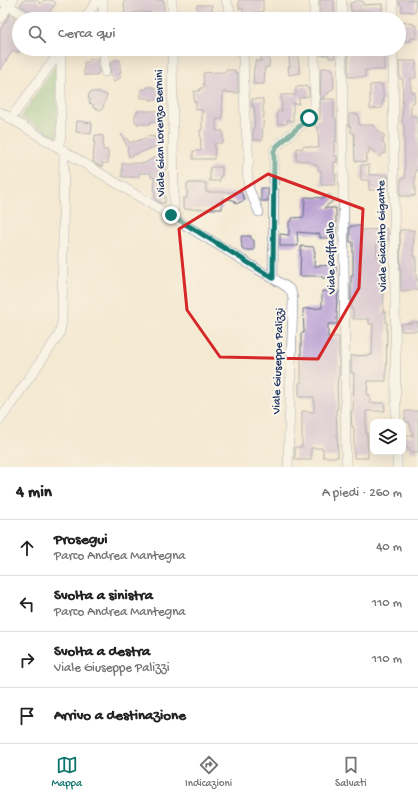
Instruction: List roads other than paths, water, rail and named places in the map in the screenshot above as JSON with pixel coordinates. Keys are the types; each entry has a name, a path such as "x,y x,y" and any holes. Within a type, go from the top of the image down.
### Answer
{"street":[{"path":"0,0 11,3 21,12"},
{"path":"89,12 98,0"},
{"path":"103,0 103,12"},
{"path":"172,0 172,12"},
{"path":"226,0 230,12"},
{"path":"314,0 314,12"},
{"path":"342,0 342,12"},
{"path":"393,0 393,12"},
{"path":"0,18 11,3"},
{"path":"10,118 57,56"},
{"path":"0,420 58,335 62,322 62,56"},
{"path":"104,56 105,72"},
{"name":"Viale Gian Lorenzo Bernini","path":"171,215 174,208 172,56"},
{"path":"243,56 245,118 249,161 246,170 249,189 260,212"},
{"path":"273,278 274,151 277,146 309,118 315,106 314,56"},
{"name":"Viale Raffaello","path":"342,56 346,467"},
{"name":"Viale Giacinto Gigante","path":"393,56 396,419"},
{"name":"Viale Giuseppe Palizzi","path":"0,112 171,215 273,278 291,291 293,299 288,467"},
{"path":"397,455 397,467"}]}
